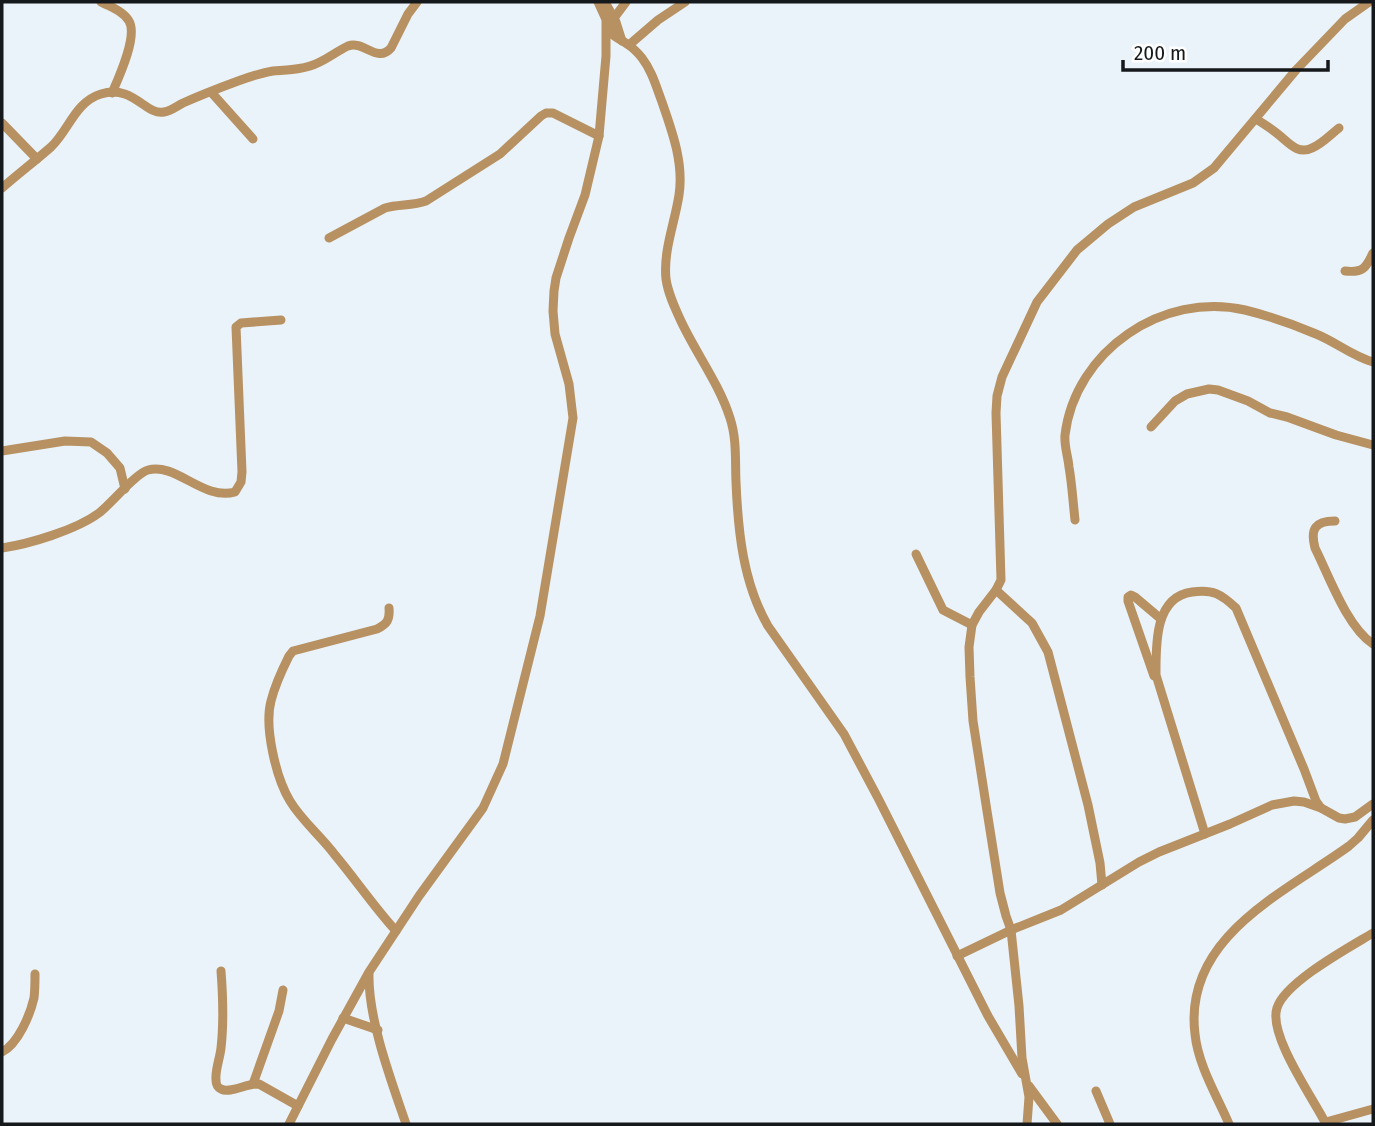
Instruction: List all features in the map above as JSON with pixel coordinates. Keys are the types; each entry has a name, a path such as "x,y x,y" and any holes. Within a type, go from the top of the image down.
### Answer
{"street":[{"path":"101,2 117,10 132,27 130,44 112,93"},
{"path":"2,188 61,136 83,102 100,94 126,94 160,113 259,74 310,66 350,45 361,45 378,54 387,52 417,2"},
{"path":"598,2 652,75 676,147 680,192 668,247 668,289 692,345 731,419 736,449 742,548 759,612 844,734 988,1016 1026,1081 1057,1124"},
{"path":"605,2 612,23 606,55"},
{"path":"289,1124 369,972 483,808 503,764 540,616 573,418 569,384 555,334 553,311 556,278 585,195 599,136 606,55 612,23 626,2"},
{"path":"626,43 685,2"},
{"path":"1027,1124 1029,1097 1022,1058 1020,1006 1011,930 1000,893 973,721 969,647 972,625 1001,580 996,412 1007,364 1037,302 1077,250 1134,207 1182,188 1214,169 1279,89 1330,33 1369,2"},
{"path":"211,92 253,139"},
{"path":"329,238 385,208 419,204 441,192 500,154 527,127 546,113 553,113 599,136"},
{"path":"1256,119 1295,149 1303,150 1320,144 1339,128"},
{"path":"2,123 37,159"},
{"path":"1345,271 1363,270 1373,253"},
{"path":"1075,520 1065,436 1074,403 1086,377 1100,357 1122,337 1145,324 1188,308 1227,307 1305,329 1373,362"},
{"path":"2,548 83,522 97,514 141,474 149,470 182,477 211,492 235,492 239,488 242,472 236,327 241,323 281,320"},
{"path":"1151,427 1175,401 1187,394 1209,389 1248,401 1269,413 1287,416 1336,435 1373,445"},
{"path":"2,451 65,441 91,442 107,453 120,468 125,489"},
{"path":"1335,521 1323,521 1316,526 1313,538 1315,548 1347,613 1359,632 1373,645"},
{"path":"915,554 943,610 972,625"},
{"path":"996,590 1032,623 1048,652 1088,805 1100,863 1101,885"},
{"path":"1205,834 1156,675 1156,651 1161,619 1169,604 1186,593 1205,590 1223,596 1236,608 1321,808"},
{"path":"1161,619 1135,597 1128,597 1146,656 1161,693"},
{"path":"389,608 387,623 377,629 293,651 279,677 269,713 275,758 290,801 396,931"},
{"path":"957,956 1011,930 1061,911 1159,852 1272,805 1304,802 1339,818 1350,819 1373,804"},
{"path":"1229,1124 1201,1061 1195,1035 1194,1010 1208,962 1223,941 1245,920 1270,899 1349,846 1373,820"},
{"path":"1373,933 1294,984 1277,1006 1276,1018 1277,1029 1286,1052 1326,1123 1373,1109"},
{"path":"221,971 224,1022 216,1084 223,1090 253,1084 265,1087 298,1106"},
{"path":"369,972 369,990 378,1030 406,1124"},
{"path":"2,1052 9,1049 23,1027 34,999 35,974"},
{"path":"253,1084 279,1011 283,990"},
{"path":"343,1018 378,1030"},
{"path":"1096,1091 1110,1124"}]}
